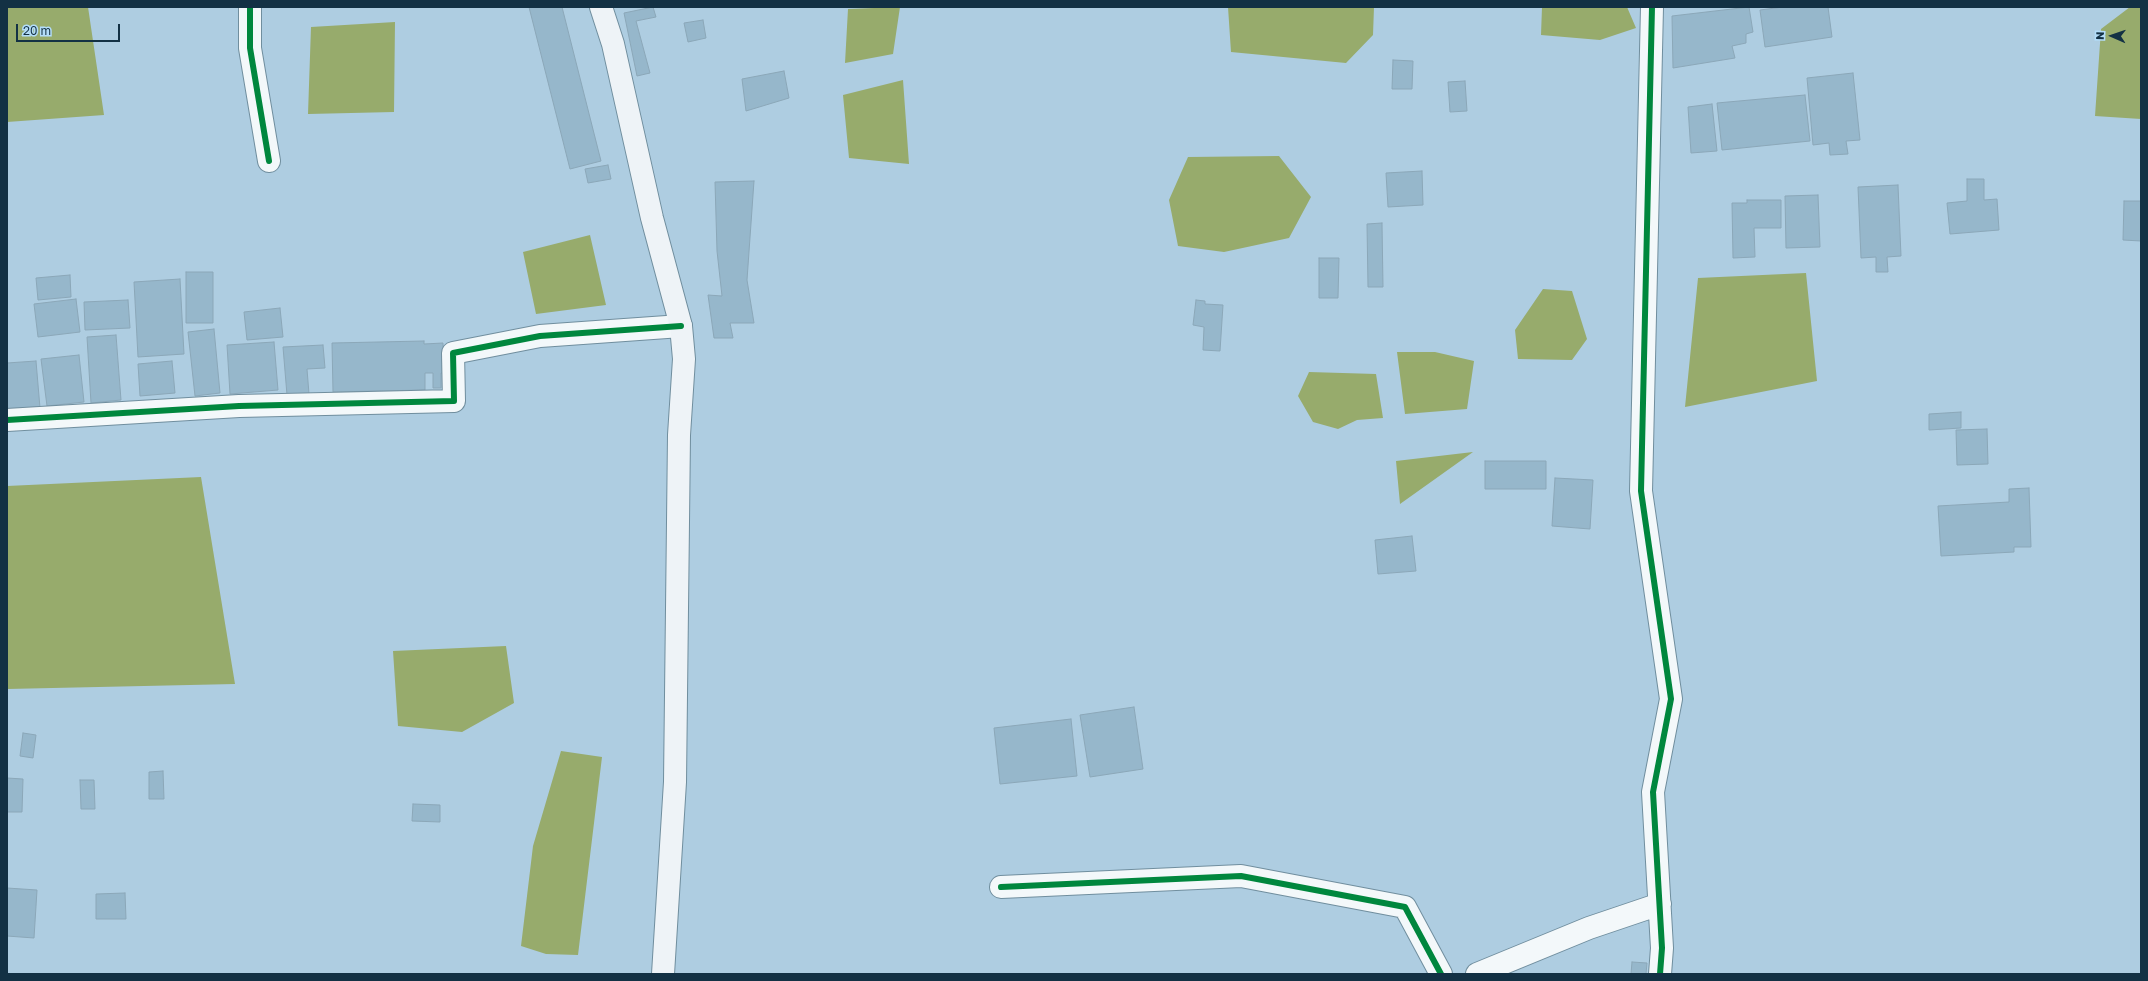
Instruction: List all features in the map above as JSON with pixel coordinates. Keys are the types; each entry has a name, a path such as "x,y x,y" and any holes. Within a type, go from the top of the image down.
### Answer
{"main road":[{"path":"601,7 613,44 652,218 681,326 684,359 679,435 674,782 663,974"}],"street":[{"path":"250,7 250,48 269,160"},
{"path":"1652,7 1641,491 1671,699 1653,792 1662,948 1660,974"},
{"path":"7,420 239,406 454,401 453,353 540,336 681,326"},
{"path":"1001,887 1240,876 1405,907 1441,974"},
{"path":"1477,974 1589,928 1660,904"}],"shaded area":[{"path":"7,7 88,7 104,115 7,122"},
{"path":"900,7 893,54 845,63 848,9"},
{"path":"1228,7 1374,7 1373,35 1346,63 1231,52"},
{"path":"1542,7 1627,7 1636,28 1600,40 1541,35"},
{"path":"2130,7 2141,7 2141,119 2095,116 2101,29"},
{"path":"395,22 394,112 308,114 311,27"},
{"path":"903,80 909,164 849,158 843,95"},
{"path":"1279,156 1311,197 1289,238 1224,252 1178,246 1169,200 1188,157"},
{"path":"590,235 606,305 536,314 523,252"},
{"path":"1806,273 1817,381 1685,407 1698,278"},
{"path":"1543,289 1572,291 1587,339 1572,360 1518,359 1515,330"},
{"path":"1397,352 1435,352 1474,361 1467,409 1405,414"},
{"path":"1309,372 1376,374 1383,418 1357,420 1338,429 1313,422 1298,396"},
{"path":"1473,452 1400,504 1396,461"},
{"path":"201,477 235,684 7,689 7,486"},
{"path":"506,646 514,703 462,732 398,726 393,651"},
{"path":"561,751 602,757 578,955 546,954 521,946 533,846"}],"building":[{"path":"529,7 562,7 601,161 570,169"},
{"path":"653,7 656,17 636,21 650,73 637,76 624,13"},
{"path":"1749,7 1753,32 1746,34 1746,43 1732,46 1735,58 1673,68 1672,16"},
{"path":"1783,7 1828,7 1832,37 1765,47 1760,10"},
{"path":"703,20 706,38 688,42 684,23"},
{"path":"1393,60 1413,61 1412,89 1392,89"},
{"path":"784,71 789,98 746,111 742,79"},
{"path":"1853,73 1860,140 1846,141 1848,154 1830,155 1829,143 1813,145 1807,78"},
{"path":"1465,81 1467,111 1450,112 1448,82"},
{"path":"1805,95 1810,141 1722,150 1717,103"},
{"path":"1712,104 1717,151 1691,153 1688,107"},
{"path":"608,165 611,179 588,183 585,169"},
{"path":"1422,171 1423,205 1388,207 1386,173"},
{"path":"1967,179 1984,179 1984,200 1997,199 1999,230 1950,234 1947,203 1967,201"},
{"path":"754,181 747,280 754,323 730,323 733,338 714,338 708,295 722,296 717,251 715,182"},
{"path":"1898,185 1901,256 1887,257 1888,272 1876,272 1876,257 1861,258 1858,187"},
{"path":"1818,195 1820,247 1786,248 1785,196"},
{"path":"1747,200 1781,200 1781,228 1754,228 1755,257 1733,258 1732,203 1747,203"},
{"path":"2124,201 2141,201 2141,241 2123,240"},
{"path":"1382,223 1383,287 1368,287 1367,224"},
{"path":"1319,258 1339,258 1338,298 1319,298"},
{"path":"186,272 213,272 213,323 186,323"},
{"path":"70,275 71,297 38,300 36,278"},
{"path":"180,279 184,354 138,357 134,282"},
{"path":"76,299 80,332 38,337 34,304"},
{"path":"128,300 130,328 85,330 84,302"},
{"path":"1196,300 1205,301 1205,304 1223,305 1220,351 1203,350 1204,327 1193,325"},
{"path":"280,308 283,337 247,340 244,312"},
{"path":"214,329 220,393 195,396 188,332"},
{"path":"116,335 121,400 91,403 87,337"},
{"path":"424,341 424,344 443,343 443,373 441,373 441,388 433,388 433,373 425,373 425,390 333,392 332,343"},
{"path":"274,342 278,390 230,394 227,345"},
{"path":"323,345 325,368 307,369 309,394 287,395 283,347"},
{"path":"79,355 84,402 47,406 41,359"},
{"path":"36,361 40,408 7,410 7,363"},
{"path":"172,361 175,393 140,396 138,364"},
{"path":"1961,412 1961,428 1929,430 1929,414"},
{"path":"1987,429 1988,464 1957,465 1956,430"},
{"path":"1485,461 1546,461 1546,489 1485,489"},
{"path":"1555,478 1593,480 1590,529 1552,526"},
{"path":"2029,488 2031,547 2014,547 2014,552 1941,556 1938,506 2009,502 2009,489"},
{"path":"1412,536 1416,571 1378,574 1375,540"},
{"path":"1134,707 1143,769 1090,777 1080,715"},
{"path":"1071,719 1077,776 1000,784 994,728"},
{"path":"23,733 36,735 33,758 20,756"},
{"path":"163,771 164,799 149,799 149,772"},
{"path":"7,778 23,779 22,812 7,812"},
{"path":"80,780 94,780 95,809 81,809"},
{"path":"413,804 440,805 440,822 412,821"},
{"path":"7,888 37,890 34,938 7,936"},
{"path":"125,893 126,919 96,919 96,894"},
{"path":"1632,962 1647,963 1646,974 1631,974"}],"cycle path":[{"path":"250,7 250,48 269,161"},
{"path":"1652,7 1641,491 1671,699 1653,792 1662,948 1660,974"},
{"path":"7,420 239,406 454,401 453,353 540,336 681,326"},
{"path":"1001,887 1241,876 1405,907 1441,974"}]}
